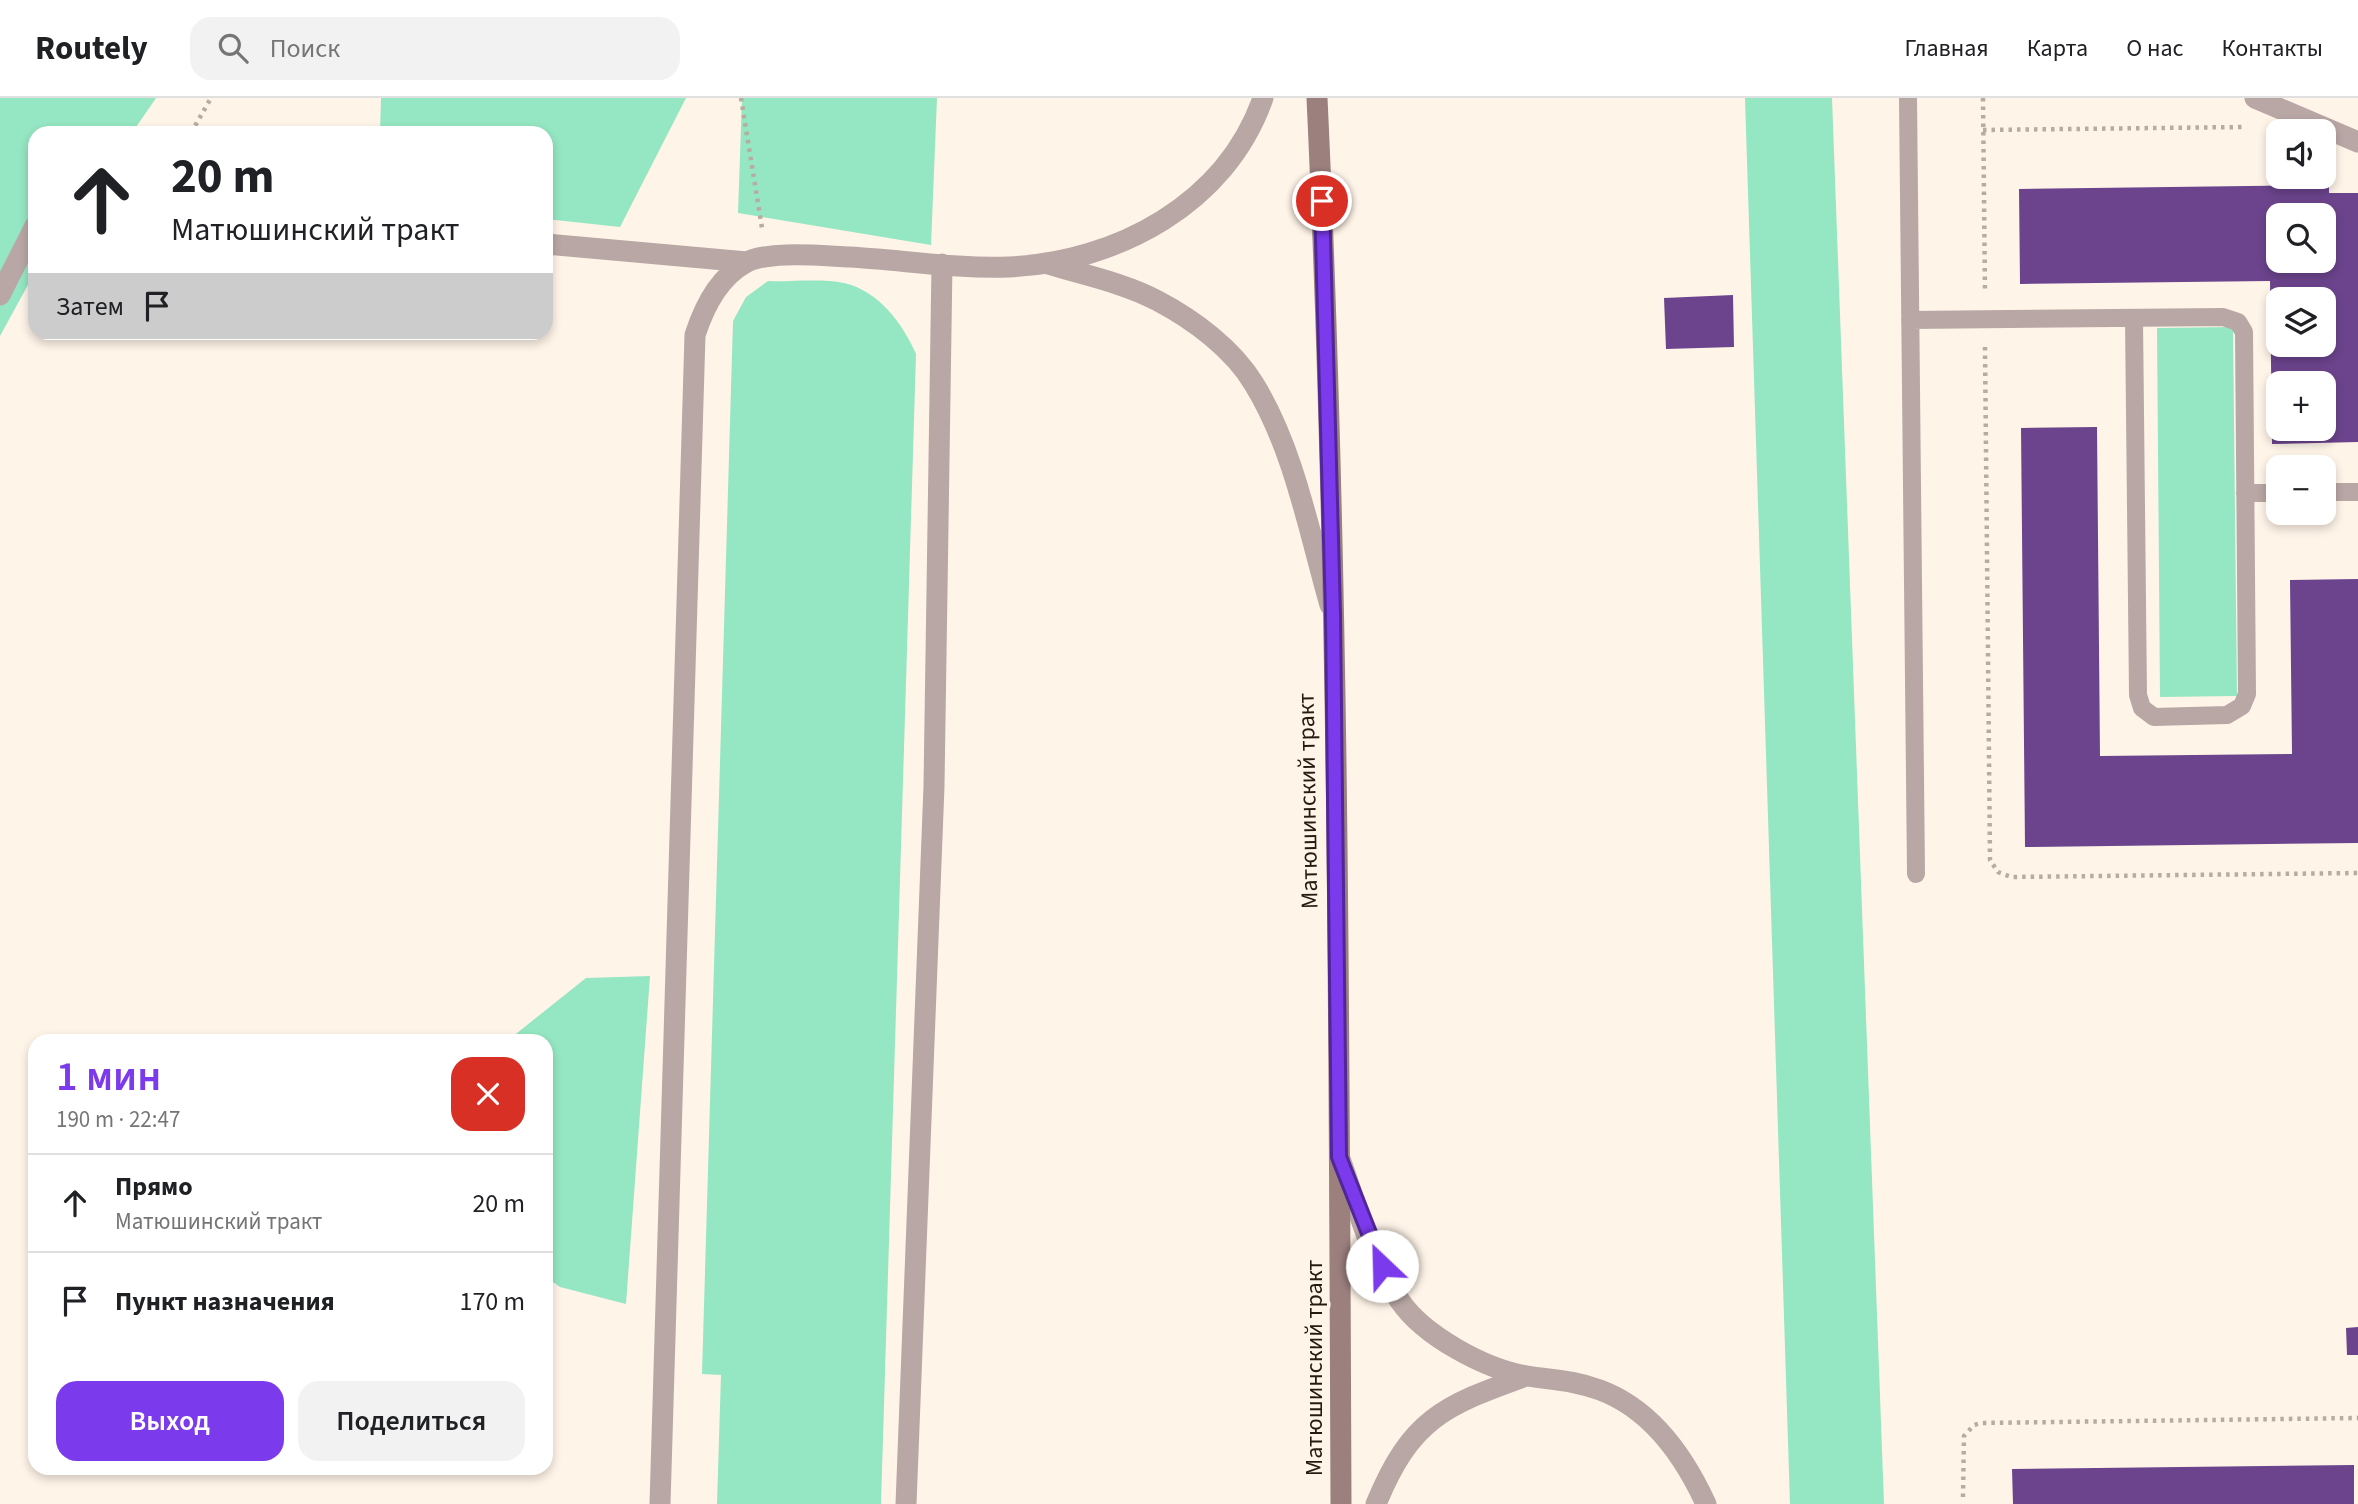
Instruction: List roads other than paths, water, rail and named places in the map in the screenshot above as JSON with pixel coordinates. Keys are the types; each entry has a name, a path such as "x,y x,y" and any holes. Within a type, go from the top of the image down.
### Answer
{"main road":[{"name":"Матюшинский тракт","path":"1317,98 1326,278 1333,615 1341,1504"}],"street":[{"path":"553,245 757,260 834,257 1007,267 1045,264 1123,243 1174,215 1212,182 1238,147 1263,98"},
{"path":"2255,98 2358,142"},
{"path":"0,295 28,240"},
{"path":"660,1504 695,335 707,302 730,274 757,260"},
{"path":"905,1504 934,800 942,264"},
{"path":"1045,264 1122,285 1157,300 1193,322 1223,348 1254,383 1286,451 1333,615"},
{"path":"1339,1157 1374,1249 1400,1301 1423,1326 1453,1347 1526,1376 1552,1377 1601,1391 1636,1410 1668,1439 1691,1471 1706,1504"},
{"path":"1376,1504 1392,1467 1414,1435 1438,1412 1476,1394 1526,1376"}],"lane":[{"path":"1908,98 1916,874"},
{"path":"1910,320 2223,317 2233,318 2242,326 2245,701 2238,710 2227,715 2154,716 2142,708 2138,695 2134,318"},
{"path":"2245,493 2266,492"},
{"path":"2336,492 2358,492"}]}
